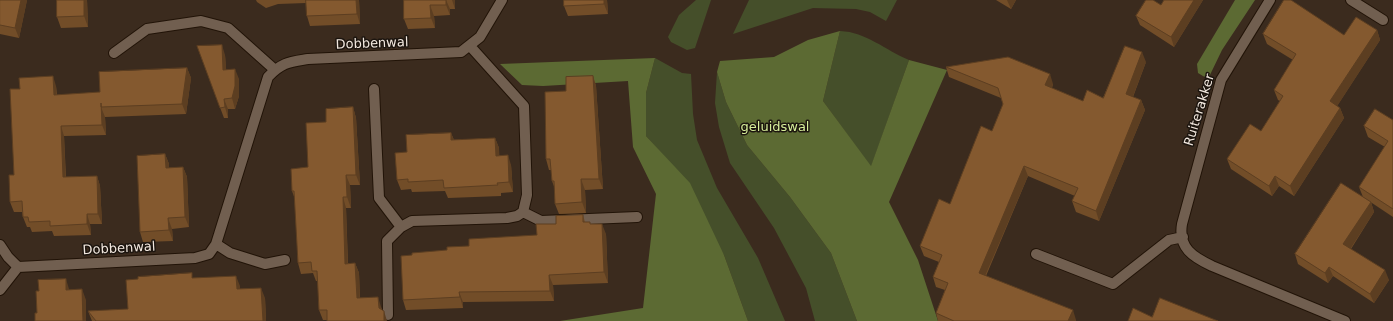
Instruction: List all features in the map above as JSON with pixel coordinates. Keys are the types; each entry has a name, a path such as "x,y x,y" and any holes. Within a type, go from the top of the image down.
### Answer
{"street":[{"name":"Dobbenwal","path":"275,70 285,63 308,59 449,54 461,52 470,46 486,28 502,0"},
{"name":"Ruiterakker","path":"1270,0 1221,80 1182,224 1183,237 1186,248 1194,257 1345,321"},
{"path":"1351,0 1383,20"},
{"path":"114,53 147,30 201,21 228,28 275,70 268,77 216,244 230,253 264,264 285,260"},
{"path":"388,315 387,241 401,227 412,221 507,218 517,216 523,212 527,195 524,106 470,46"},
{"path":"374,89 379,198 401,227"},
{"path":"523,212 541,221 637,217"},
{"path":"1036,254 1112,284 1169,240 1183,237"},
{"name":"Dobbenwal","path":"18,267 196,258 209,254 216,244"},
{"path":"0,245 8,257 18,267 0,290"}],"green space":[{"path":"696,0 711,0 695,48 687,50 671,42 668,37 679,15"},
{"path":"749,0 897,0 886,21 870,12 856,9 813,8 733,34"},
{"path":"1235,0 1255,0 1222,50 1208,79 1198,73 1197,64"},
{"path":"840,31 849,32 867,38 909,60 871,167 823,101"},
{"name":"geluidswal","path":"840,31 823,101 871,166 909,60 947,70 889,202 918,260 938,321 857,321 831,253 790,197 747,145 726,102 717,72 720,61 774,57 808,40"},
{"path":"655,58 682,73 691,74 693,114 697,140 717,188 758,258 785,321 748,321 724,255 666,158 646,136 646,93"},
{"path":"655,58 646,93 646,136 690,183 724,255 748,321 560,321 643,308 656,194 633,147 628,81 543,86 522,85 500,64"},
{"path":"717,72 726,102 747,145 790,197 831,253 857,321 815,321 806,288 774,228 730,163 719,127 715,103"}],"building":[{"path":"0,0 21,0 15,28 0,25"},
{"path":"57,0 84,0 84,16 57,17"},
{"path":"306,0 356,0 357,14 307,16"},
{"path":"404,0 446,0 446,5 430,5 431,18 404,19"},
{"path":"564,0 604,0 604,4 564,6"},
{"path":"1146,0 1153,0 1161,5 1164,0 1194,0 1171,37 1136,16"},
{"path":"1284,0 1291,0 1344,35 1356,17 1377,30 1330,101 1340,108 1290,186 1275,176 1269,186 1227,159 1250,124 1261,131 1283,96 1274,90 1296,54 1263,34"},
{"path":"222,45 223,70 235,69 235,86 232,98 224,99 225,107 220,108 197,46"},
{"path":"1125,46 1142,52 1126,94 1141,100 1096,211 1072,201 1078,188 1024,166 979,273 1073,310 1068,321 954,321 936,313 948,283 933,277 942,255 920,246 939,199 950,204 981,126 992,131 1003,104 998,88 946,67 1008,57 1050,74 1045,85 1083,101 1087,90 1103,98"},
{"path":"187,68 182,104 101,107 102,125 61,126 63,177 97,176 98,214 87,214 87,224 50,226 50,221 29,222 28,217 23,217 22,201 10,202 9,175 14,175 10,89 20,89 19,78 53,76 54,95 100,92 99,72"},
{"path":"593,76 599,179 581,179 582,202 555,204 554,181 552,181 550,159 546,159 545,92 566,91 566,77"},
{"path":"353,107 356,175 346,175 347,197 343,197 345,264 355,263 357,298 378,297 379,308 384,311 384,321 327,321 327,310 319,310 317,271 312,271 311,262 298,263 294,191 292,191 291,169 308,167 306,123 326,122 326,109"},
{"path":"1375,109 1393,120 1393,209 1359,187 1388,141 1364,126"},
{"path":"451,133 451,140 495,138 496,156 508,155 509,182 497,183 498,185 444,188 443,180 408,182 408,179 397,180 395,153 407,152 406,135"},
{"path":"165,154 166,168 183,167 185,217 168,218 169,230 140,232 137,156"},
{"path":"1341,183 1371,202 1343,244 1385,270 1370,294 1329,267 1325,273 1295,254"},
{"path":"583,215 583,222 590,222 590,224 602,224 604,272 549,275 550,291 459,292 460,297 403,300 401,256 412,255 412,253 447,250 447,247 469,246 469,239 537,235 536,224 556,224 556,216"},
{"path":"192,273 192,278 236,276 237,289 261,288 263,321 96,321 88,311 128,309 126,280 138,279 138,277"},
{"path":"66,279 66,290 82,289 83,321 35,321 35,313 37,313 36,291 39,291 38,280"},
{"path":"1160,298 1218,321 1128,321 1133,308 1152,317"}]}
